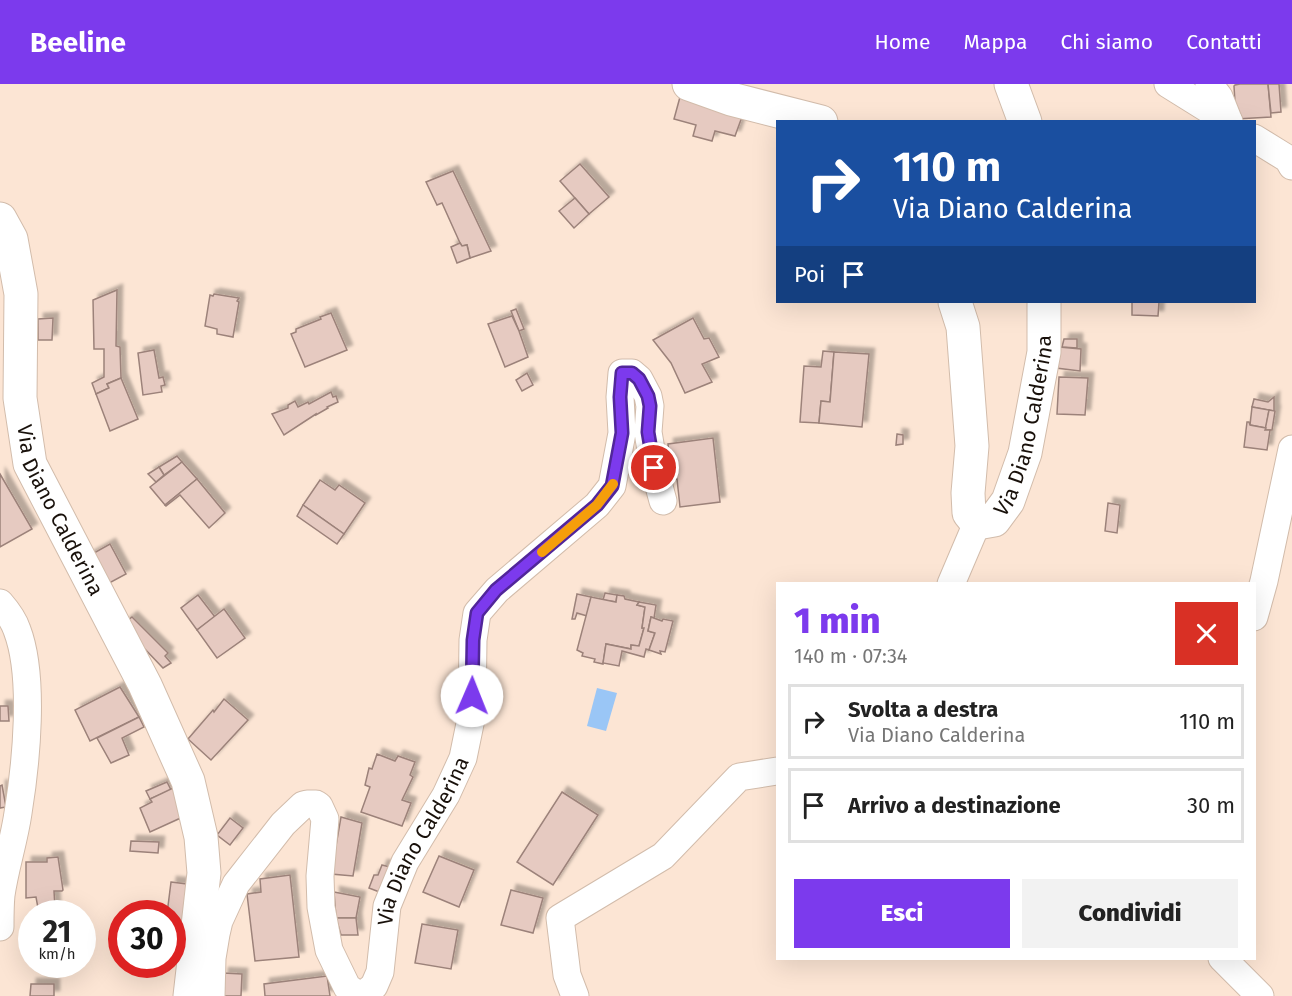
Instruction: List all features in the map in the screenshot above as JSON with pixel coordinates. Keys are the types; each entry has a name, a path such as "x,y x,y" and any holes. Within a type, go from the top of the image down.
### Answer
{"main road":[{"path":"689,84 731,99 813,120"},
{"path":"1011,84 1024,120"},
{"name":"Via Diano Calderina","path":"0,219 11,239 21,294 20,398 30,464 145,685 188,781 201,837 204,873 190,996"},
{"name":"Via Diano Calderina","path":"955,303 963,327 972,446 968,493 969,513 977,523 994,520 1008,501 1025,453 1044,352 1044,303"}],"street":[{"path":"1168,84 1226,120"},
{"path":"1209,84 1219,97 1228,120"},
{"path":"1256,139 1288,159 1292,166"},
{"name":"Via Diano Calderina","path":"211,996 212,958 216,934 219,921 236,884 283,824 307,804 319,806 325,819 320,876 321,907 329,950 347,987 363,995 374,986 380,972 387,906 405,862 446,795 463,758 472,714 473,640 477,613 496,590 597,505 612,486 622,433 620,397 622,373 632,373 639,379 648,396 650,406 648,432 663,501"},
{"path":"1256,610 1292,449"},
{"path":"952,582 977,523"},
{"path":"0,603 17,629 22,647 27,712 23,778 18,816 1,896 0,927"},
{"path":"575,996 567,975 560,918 663,856 739,777 776,771"},
{"path":"1224,960 1260,996"}],"water":[{"path":"597,688 617,693 606,731 587,726"}],"building":[{"path":"1268,84 1271,117 1236,119 1234,86"},
{"path":"1268,84 1279,84 1281,112 1271,113"},
{"path":"680,97 743,114 735,136 715,131 712,141 693,136 696,125 674,119"},
{"path":"580,164 609,197 589,214 560,181"},
{"path":"453,171 491,251 470,258 467,245 462,246 460,243 442,203 437,205 426,182"},
{"path":"575,198 589,214 574,228 559,211"},
{"path":"460,243 462,246 467,245 470,258 457,263 451,247"},
{"path":"117,290 116,346 120,347 121,378 107,384 109,388 96,394 92,383 104,377 104,349 94,349 93,300"},
{"path":"210,295 239,298 233,337 217,334 217,329 205,326"},
{"path":"1132,303 1159,303 1158,316 1132,315"},
{"path":"516,309 524,329 519,331 511,311"},
{"path":"331,313 347,350 305,367 291,334 296,332 296,329"},
{"path":"512,316 528,357 505,367 488,324"},
{"path":"53,318 52,340 38,340 38,319"},
{"path":"693,318 704,339 709,338 719,357 702,364 712,382 685,393 671,363 653,340"},
{"path":"1064,339 1077,339 1077,348 1062,347"},
{"path":"1059,347 1081,349 1080,371 1056,368"},
{"path":"154,350 159,378 163,377 165,385 161,386 162,392 143,395 138,353"},
{"path":"823,351 834,352 830,402 821,401 819,423 800,422 804,366 821,367"},
{"path":"834,352 869,354 862,427 819,423 821,401 830,402"},
{"path":"527,373 533,385 522,391 516,380"},
{"path":"1059,377 1088,378 1085,415 1057,414"},
{"path":"121,378 138,419 110,431 96,394 109,388 107,384"},
{"path":"331,392 333,397 336,396 338,402 284,435 272,414 288,408 288,405 295,401 298,407 308,402 309,404"},
{"path":"1274,397 1274,411 1252,407 1254,399 1268,402"},
{"path":"1252,407 1269,410 1266,428 1250,425"},
{"path":"1269,410 1275,411 1272,430 1265,430"},
{"path":"1247,422 1250,425 1270,430 1267,450 1244,447"},
{"path":"897,434 903,435 903,444 896,445"},
{"path":"713,438 720,502 680,507 677,479 671,479 668,444"},
{"path":"177,456 182,462 164,475 159,467"},
{"path":"182,462 197,479 165,505 150,487"},
{"path":"159,467 164,475 156,482 148,474"},
{"path":"0,474 32,529 0,547"},
{"path":"197,479 225,513 209,528 180,495 165,505"},
{"path":"320,480 335,490 339,485 365,503 344,534 303,505"},
{"path":"1108,503 1120,505 1117,533 1105,531"},
{"path":"303,505 344,534 337,544 297,516"},
{"path":"110,544 126,574 100,588 85,558"},
{"path":"605,593 617,595 616,602 603,600"},
{"path":"577,594 591,597 587,616 577,613 575,619 572,619"},
{"path":"198,595 215,617 197,630 181,608"},
{"path":"617,595 639,602 637,605 645,607 642,628 644,628 639,646 631,645 631,649 606,644 603,664 594,662 595,659 582,656 583,653 577,650 591,597 616,602"},
{"path":"639,602 656,605 654,618 651,617 648,631 655,633 649,650 646,649 644,657 622,651 619,666 603,663 606,644 631,649 631,645 639,646 644,628 642,628 645,607 637,605"},
{"path":"224,609 245,638 217,658 197,630"},
{"path":"132,617 168,653 165,656 171,663 163,668 122,625"},
{"path":"651,617 662,621 663,619 673,621 665,652 660,651 661,654 649,650 655,633 648,631"},
{"path":"120,687 139,717 90,741 75,710"},
{"path":"224,699 248,720 211,760 188,739"},
{"path":"0,706 8,706 9,721 0,721"},
{"path":"139,717 144,727 122,738 129,755 111,763 97,738"},
{"path":"377,754 395,761 398,756 415,762 410,775 413,777 402,800 411,803 402,826 361,812 370,787 365,785 369,768 372,769"},
{"path":"167,782 171,790 150,799 146,791"},
{"path":"2,785 6,807 0,808 0,786"},
{"path":"173,788 185,816 150,832 140,808 152,802 150,799"},
{"path":"562,792 598,815 553,885 517,862"},
{"path":"341,817 362,823 353,876 331,874"},
{"path":"230,818 243,828 230,845 217,835"},
{"path":"131,841 159,842 158,853 130,851"},
{"path":"439,856 474,870 459,907 423,892"},
{"path":"58,857 63,890 54,891 55,900 26,898 26,862 47,862 47,858"},
{"path":"382,865 390,867 382,893 369,888 374,875 378,875"},
{"path":"290,875 299,957 255,961 247,894 261,892 260,879"},
{"path":"171,882 195,885 190,925 186,925 186,900 169,900"},
{"path":"511,890 543,898 533,933 501,925"},
{"path":"334,892 360,897 356,918 336,918"},
{"path":"336,918 356,918 358,935 341,935"},
{"path":"422,924 458,930 451,969 415,963"},
{"path":"223,973 242,974 241,996 221,996"},
{"path":"327,976 330,996 265,996 264,984"},
{"path":"31,984 54,984 54,996 30,996"}],"slow traffic":[{"path":"542,552 597,505 613,484"}],"route":[{"path":"472,696 473,640 477,613 496,590 597,505 612,486 622,433 620,397 622,373 632,373 639,379 648,396 650,406 648,432 654,468"}]}
